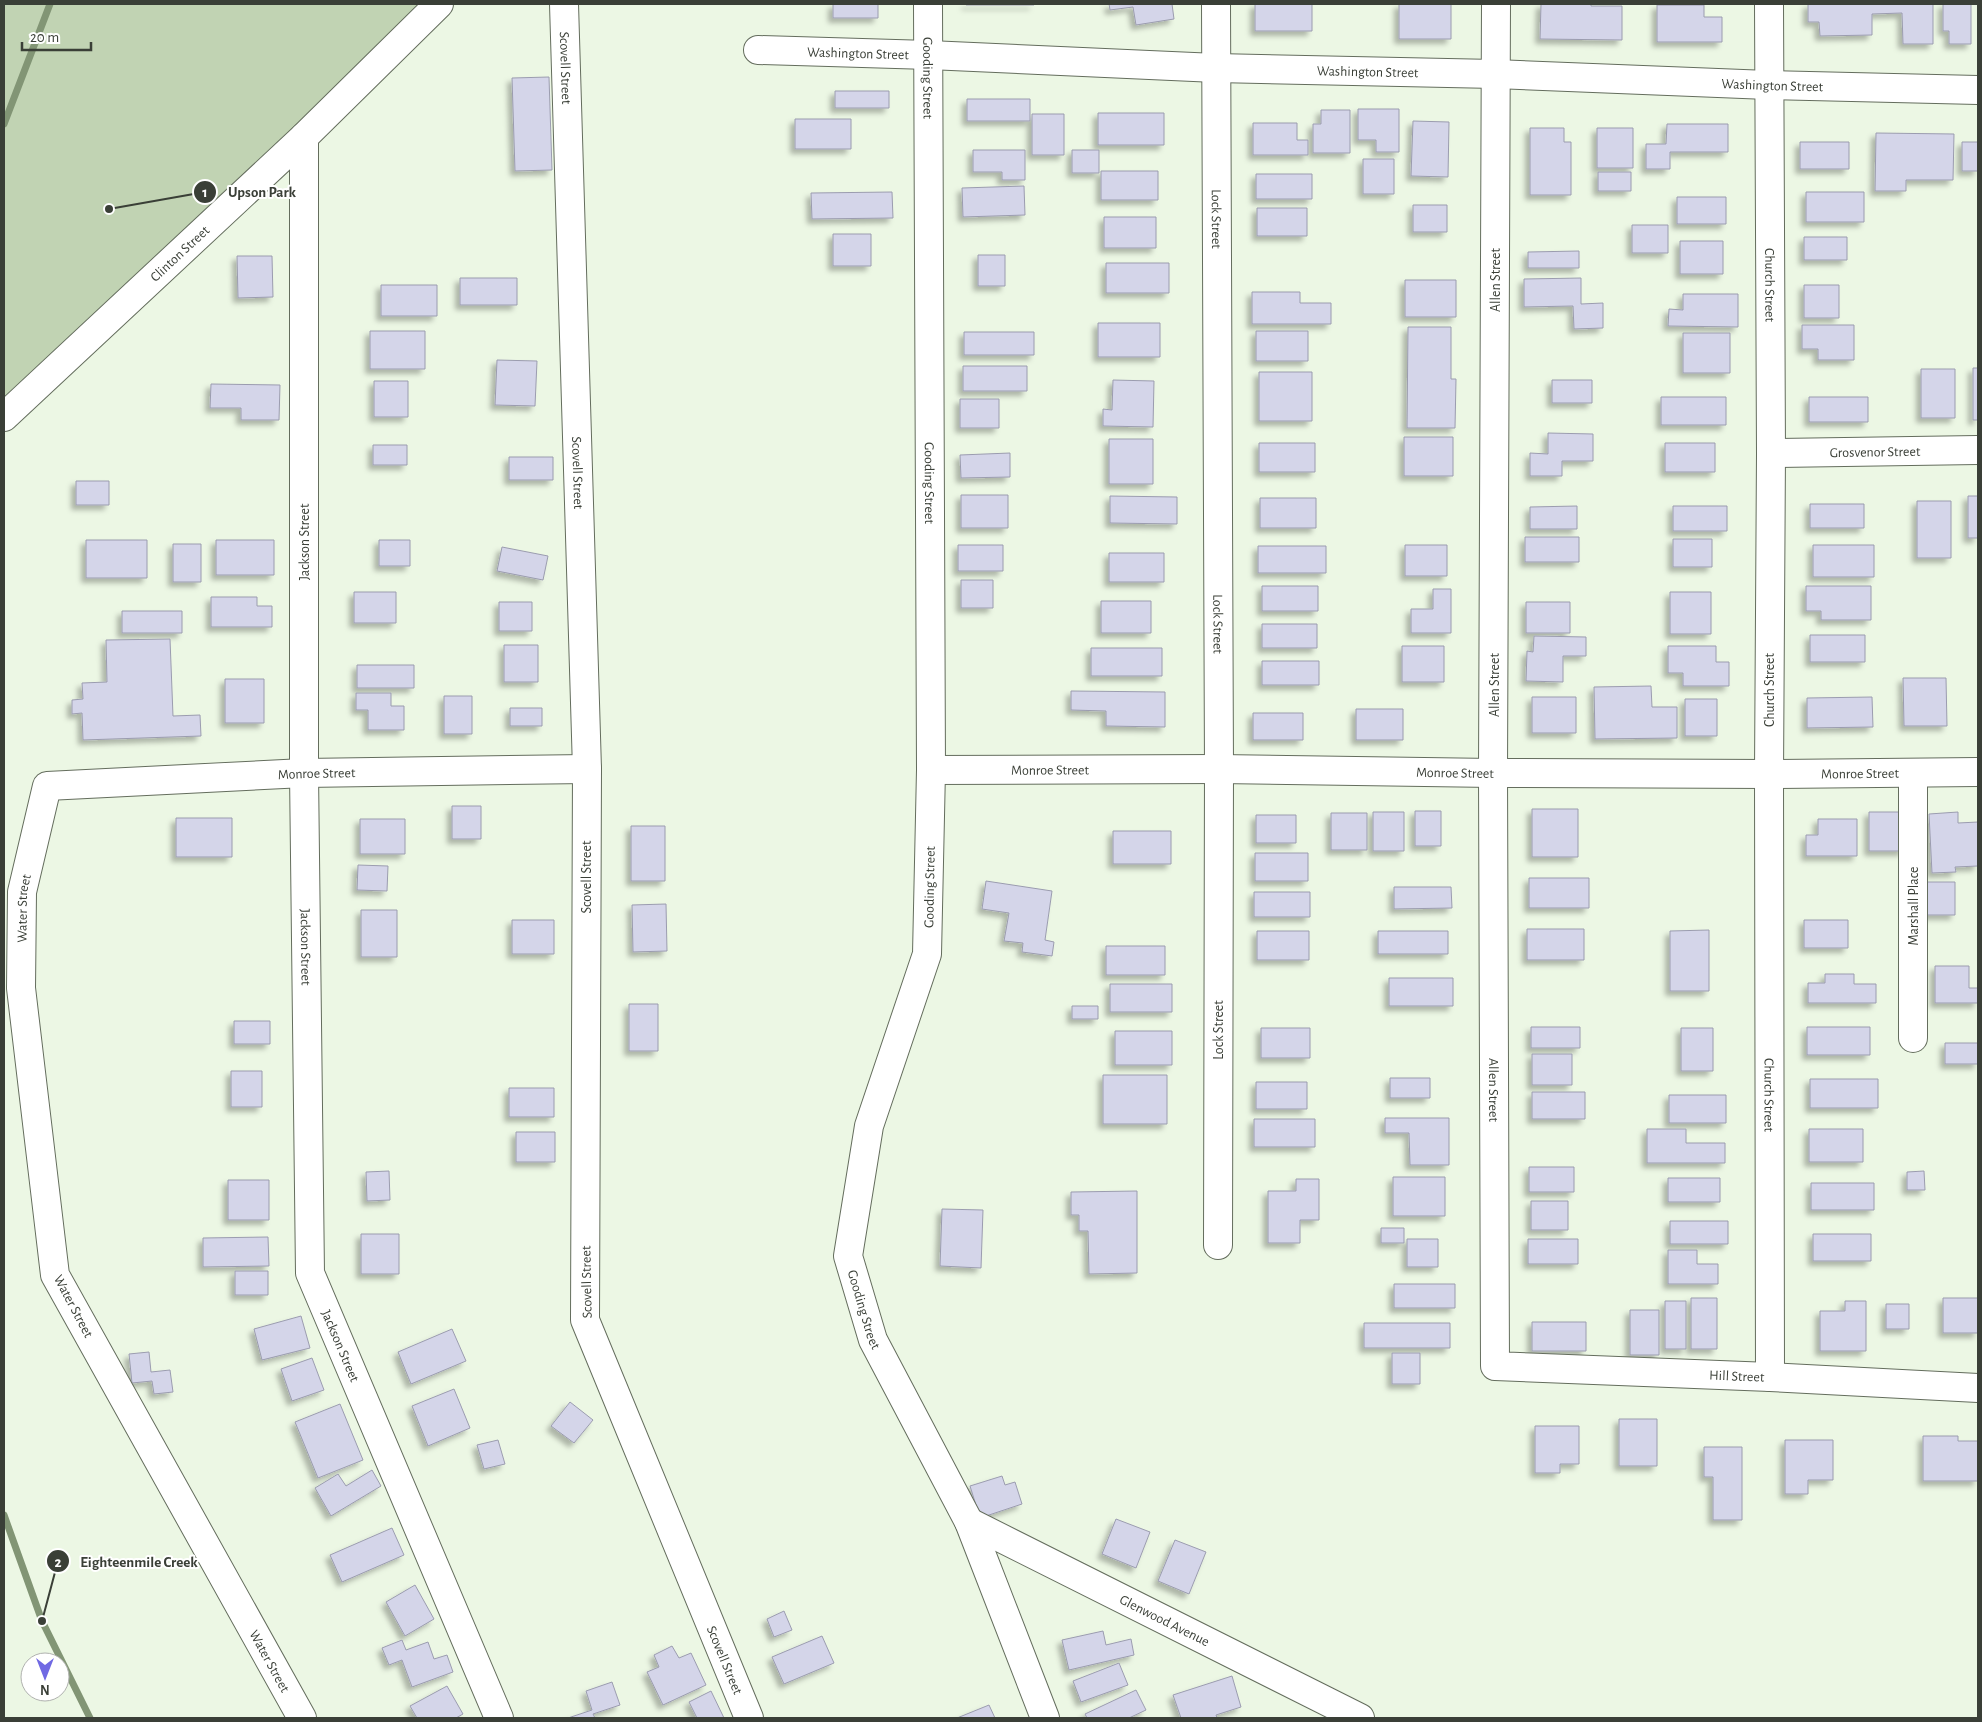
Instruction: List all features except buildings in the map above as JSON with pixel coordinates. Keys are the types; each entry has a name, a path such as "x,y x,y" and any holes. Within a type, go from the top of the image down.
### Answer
{"street":[{"name":"Clinton Street","path":"4,417 304,137 439,4"},
{"name":"Scovell Street","path":"564,4 587,769 584,1320 749,1718"},
{"name":"Gooding Street","path":"928,4 931,770 927,954 869,1126 848,1256 873,1340 969,1522 1045,1718"},
{"name":"Lock Street","path":"1216,4 1219,769 1218,1245"},
{"name":"Allen Street","path":"1495,1366 1493,773 1496,4"},
{"name":"Church Street","path":"1769,4 1771,453 1769,774 1770,1377"},
{"name":"Washington Street","path":"758,50 928,55 1216,68 1495,74 1768,85 1978,90"},
{"name":"Jackson Street","path":"304,137 304,773 310,1272 499,1718"},
{"name":"Grosvenor Street","path":"1771,453 1978,450"},
{"name":"Monroe Street","path":"47,786 304,773 587,769"},
{"name":"Monroe Street","path":"931,770 1219,769 1493,773 1769,774 1978,772"},
{"name":"Marshall Place","path":"1913,773 1913,1038"},
{"name":"Water Street","path":"47,786 22,892 20,988 55,1275 302,1718"},
{"name":"Hill Street","path":"1495,1366 1770,1377 1978,1388"},
{"name":"Glenwood Avenue","path":"969,1522 1360,1718"}],"green space":[{"path":"4,4 426,4 4,415"}],"waterway":[{"path":"4,124 50,4"},
{"path":"4,1515 42,1621 90,1718"}],"place":[{"name":"Upson Park","path":"109,209"},
{"name":"Eighteenmile Creek","path":"42,1621"}]}
